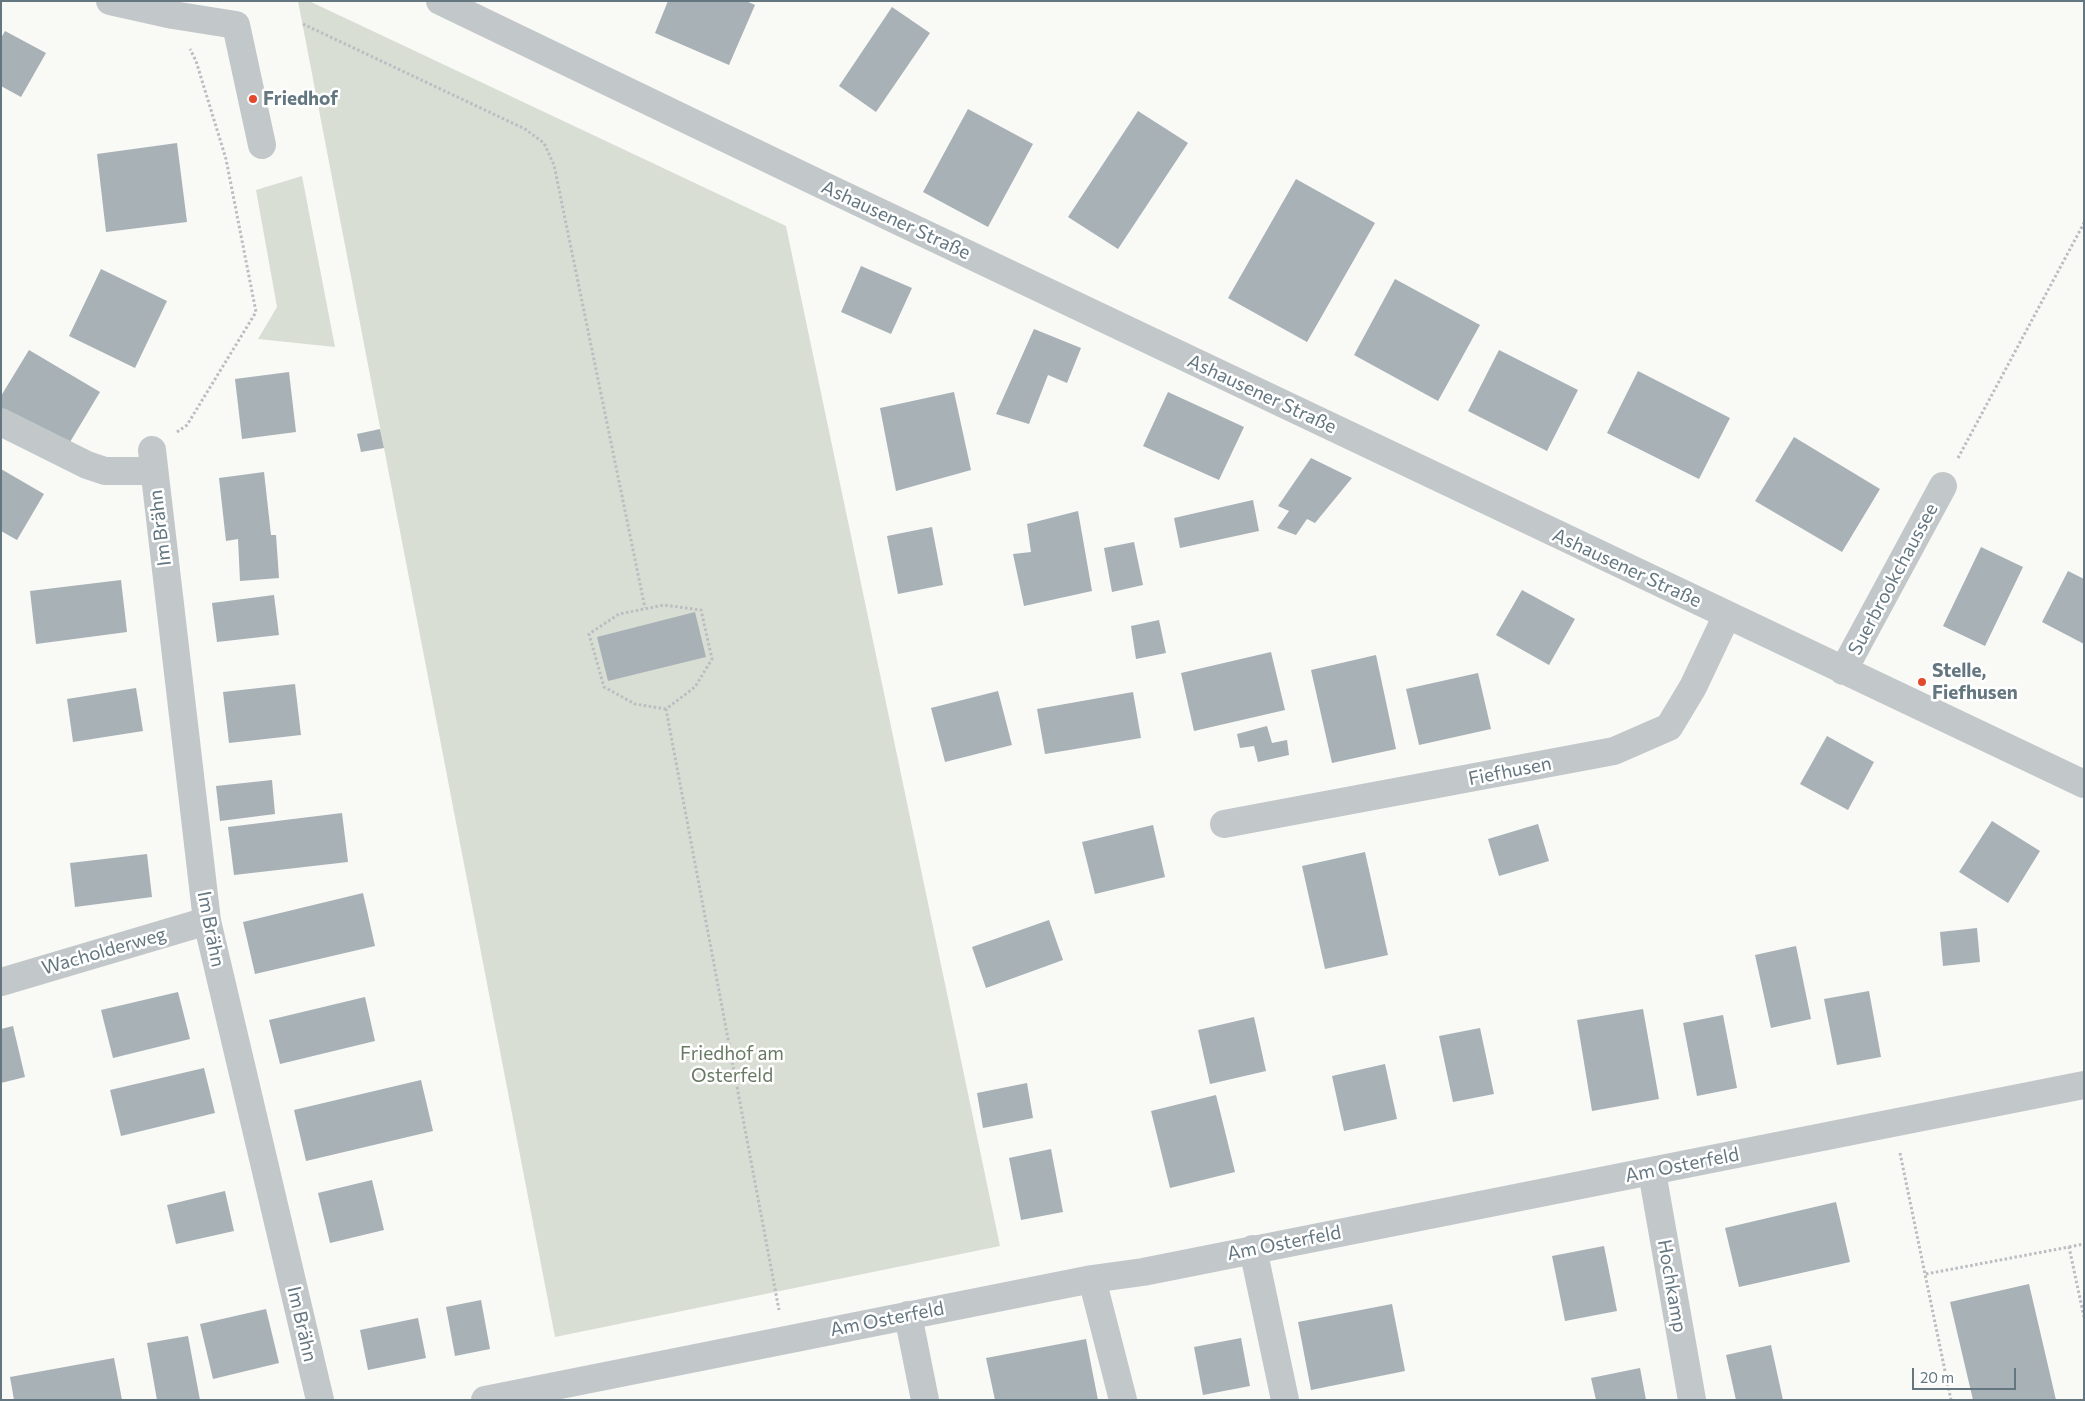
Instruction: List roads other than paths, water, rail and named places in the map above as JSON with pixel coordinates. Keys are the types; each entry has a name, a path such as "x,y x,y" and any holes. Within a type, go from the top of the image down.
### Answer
{"street":[{"path":"110,1 236,25 262,145"},
{"name":"Ashausener Straße","path":"440,1 816,182 2084,784"},
{"name":"Im Brähn","path":"1,422 87,465 106,471 153,460 207,921 320,1400"},
{"name":"Suerbrookchaussee","path":"1843,671 1943,486"},
{"name":"Fiefhusen","path":"1224,824 1614,751 1669,727 1693,687 1727,615"},
{"name":"Wacholderweg","path":"1,982 207,921"},
{"name":"Am Osterfeld","path":"485,1400 1092,1279 1143,1272 1652,1172 2084,1085"},
{"name":"Hochkamp","path":"1652,1172 1692,1400"},
{"path":"1253,1249 1285,1400"},
{"path":"1092,1279 1123,1400"},
{"path":"908,1315 925,1400"}],"place":[{"name":"Friedhof","path":"253,99"},
{"name":"Stelle, Fiefhusen","path":"1922,682"}],"park label":[{"name":"Friedhof am Osterfeld","path":"732,1065"}]}
